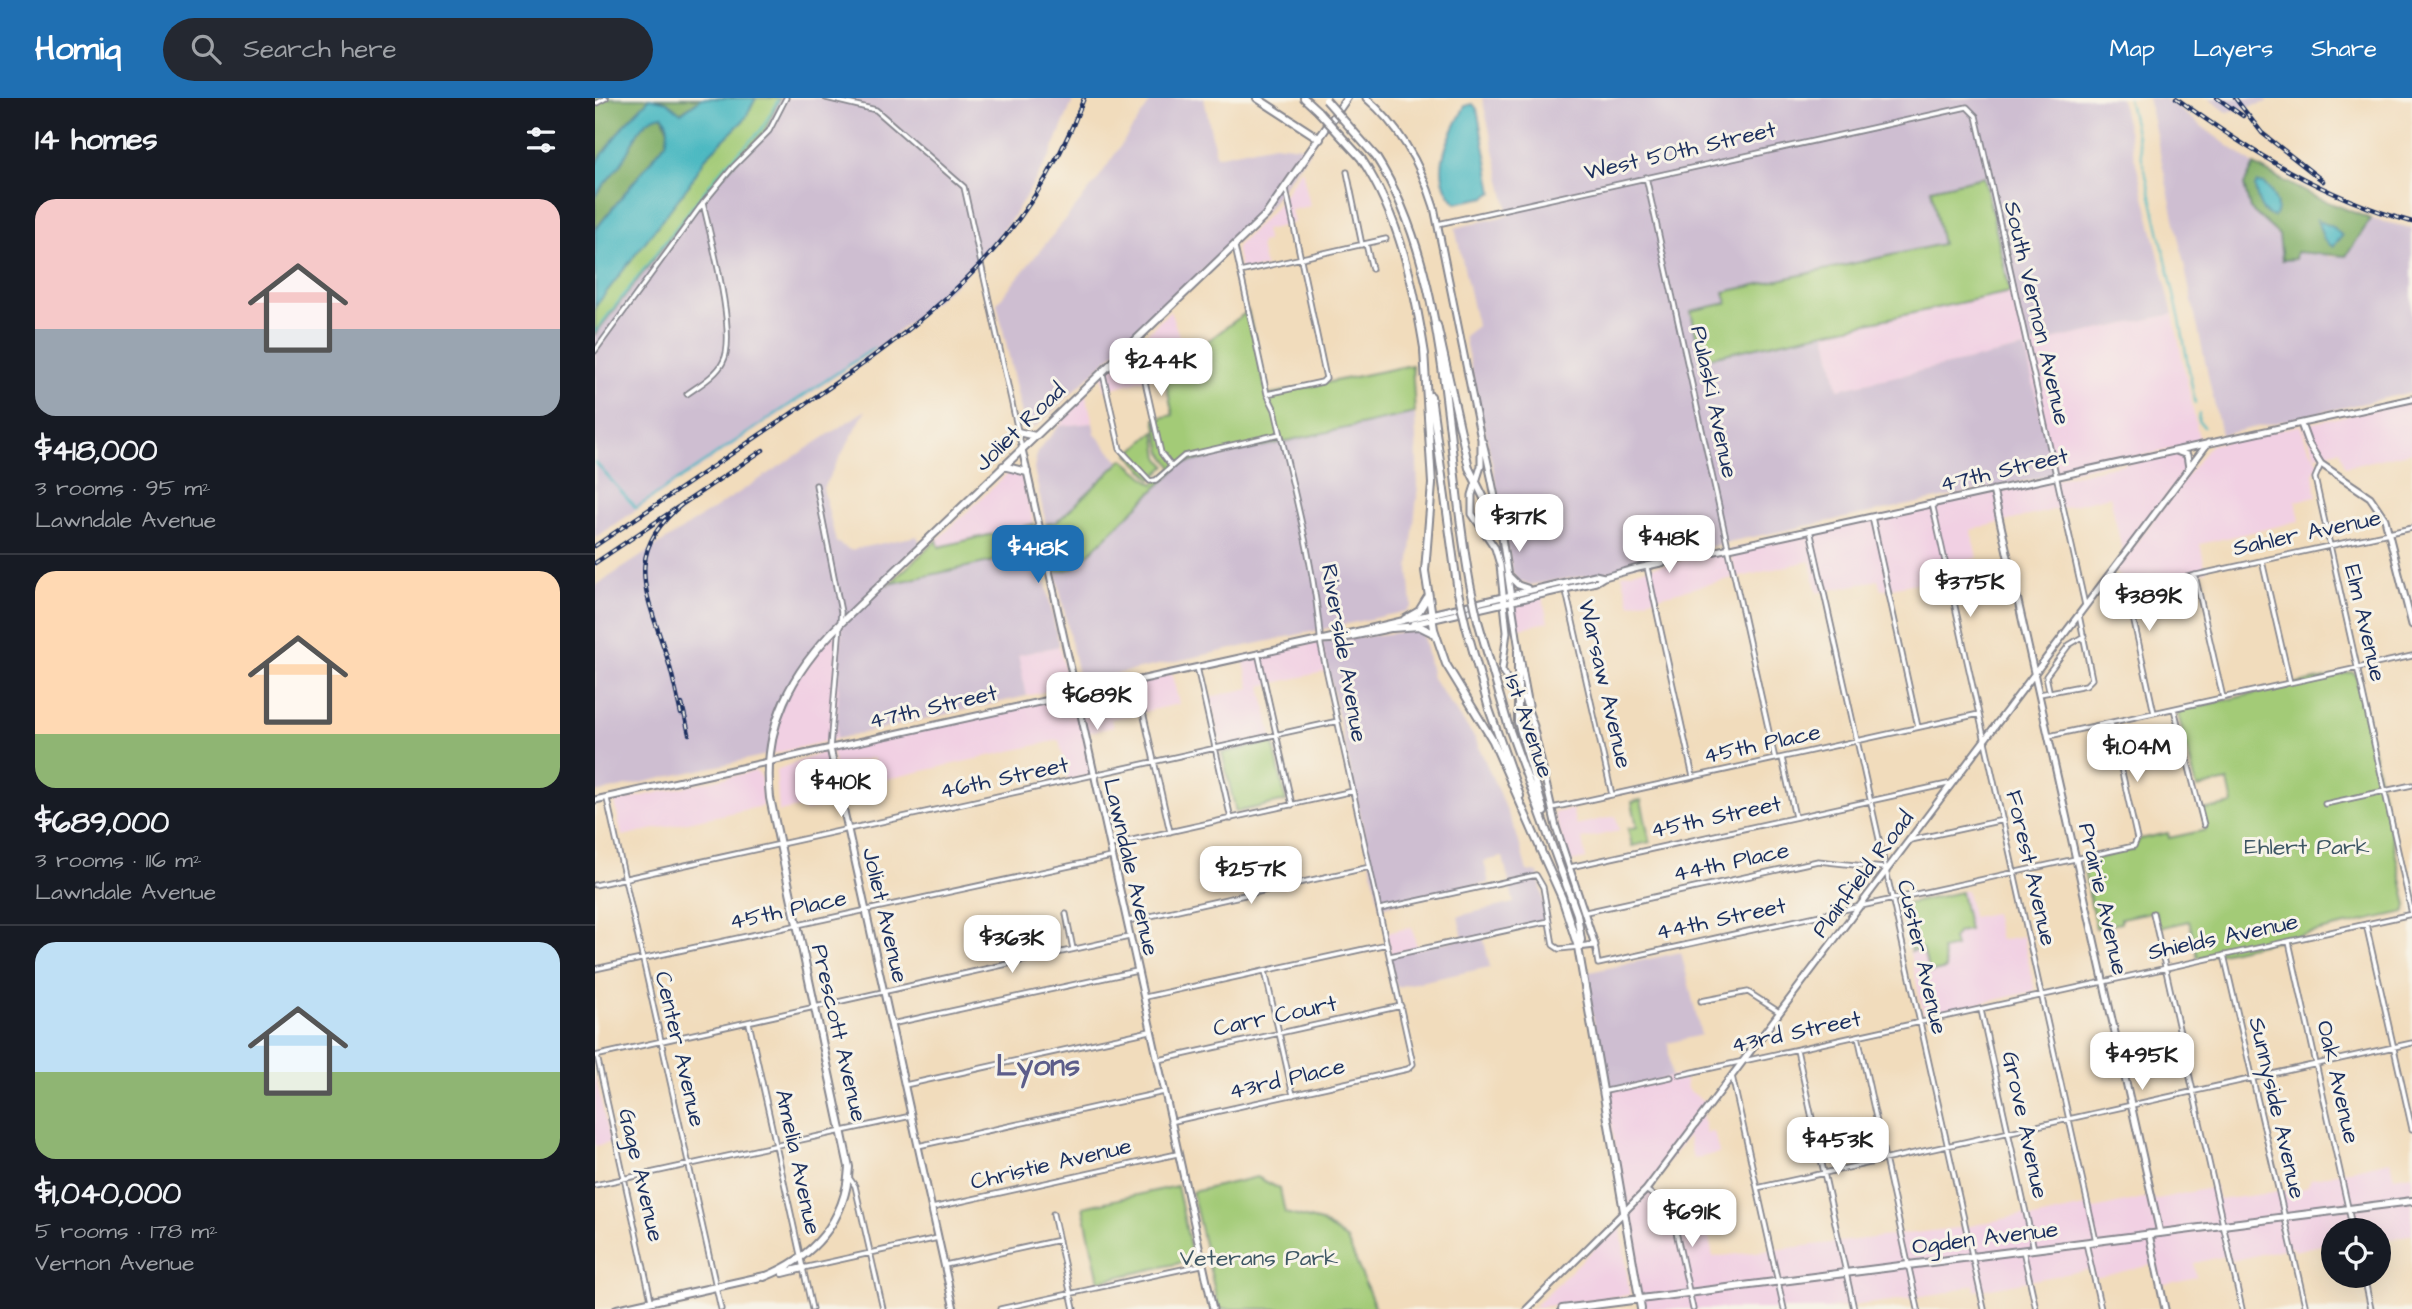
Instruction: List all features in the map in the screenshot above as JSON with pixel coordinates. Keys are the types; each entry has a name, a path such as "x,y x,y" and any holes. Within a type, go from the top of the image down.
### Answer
{"main road":[{"path":"1257,98 1320,139"},
{"name":"1st Avenue","path":"1304,98 1361,158 1384,196 1398,232 1424,350 1458,592 1493,720 1578,947 1606,1091 1641,1309"},
{"name":"Joliet Road","path":"769,762 773,736 789,688 803,664 841,623 1003,466 1235,247 1286,189 1347,98"},
{"name":"1st Avenue","path":"1325,99 1376,156 1407,217 1421,268 1439,356 1471,589 1478,621 1506,717 1577,914 1581,940 1578,947"},
{"path":"1421,268 1436,318 1466,456 1475,484 1503,536"},
{"path":"1424,350 1432,477 1424,558 1427,592 1436,636 1446,664 1493,741 1541,850"},
{"path":"1018,432 1035,436"},
{"path":"1003,466 1027,472"},
{"path":"1405,619 1423,607 1427,592"},
{"path":"1392,628 1419,626 1429,629 1436,636"},
{"path":"1518,651 1520,730 1557,858"},
{"name":"Prescott Avenue","path":"769,762 771,807 843,1130 848,1177"},
{"path":"764,1277 801,1259 824,1236 835,1219 848,1177"},
{"name":"Ogden Avenue","path":"1563,1309 2412,1201"},
{"path":"617,1309 651,1302 660,1303 716,1287 803,1268"}],"street":[{"path":"595,104 606,98"},
{"path":"595,351 703,203 769,131 786,98"},
{"name":"Lawndale Avenue","path":"826,98 876,110 964,187 1108,846 1213,1309"},
{"path":"1366,98 1392,124 1418,167 1437,224 1503,536 1518,651 1534,726 1552,808 1595,945 1556,948 1551,940 1549,921 1536,875 1380,909"},
{"name":"West 50th Street","path":"1437,224 1963,106 1971,109"},
{"name":"South Vernon Avenue","path":"1971,109 1982,145 2085,607"},
{"path":"1347,173 1372,269"},
{"name":"Pulaski Avenue","path":"1646,177 1775,759"},
{"path":"1267,394 1325,380 1286,189"},
{"path":"687,394 722,365 726,356 728,330 703,203"},
{"path":"1240,272 1386,239"},
{"name":"Riverside Avenue","path":"1235,247 1267,394 1275,410 1317,597 1321,640 1401,1006 1412,1068"},
{"path":"1126,350 1142,368 1161,453 1171,466"},
{"path":"1103,372 1120,449 1153,482 1184,456 1280,434"},
{"name":"47th Street","path":"595,800 1321,640 1405,619 1432,617 1566,590 1647,566 2412,399"},
{"path":"1477,417 1482,457 1472,495 1472,514 1498,556 1507,638 1502,670 1506,681 1526,704 1534,726"},
{"path":"2301,424 2313,454 2321,464 2370,497 2391,533 2412,625"},
{"name":"Plainfield Road","path":"1527,1309 1626,1213 1646,1190 2208,443"},
{"path":"2173,451 2187,456 2188,470"},
{"name":"Elm Avenue","path":"2321,464 2315,478 2412,914"},
{"name":"Joliet Avenue","path":"816,485 841,612 830,748 954,1309"},
{"name":"Prairie Avenue","path":"1993,490 2160,1233"},
{"name":"Forest Avenue","path":"1932,503 2096,1241"},
{"path":"1872,517 1918,727"},
{"name":"Sahler Avenue","path":"2127,590 2412,528"},
{"name":"Custer Avenue","path":"1810,530 1884,871 1984,1309"},
{"path":"2262,561 2290,683"},
{"path":"1647,566 1693,777"},
{"path":"2112,573 2123,580 2127,590 2154,713"},
{"path":"1508,575 1518,585 1530,589"},
{"name":"47th Street","path":"1321,640 1392,628 1503,594 1595,575 1604,577"},
{"path":"2195,575 2223,698"},
{"name":"Warsaw Avenue","path":"1564,582 1612,795"},
{"path":"2040,694 2090,683 2092,674 2079,615"},
{"path":"2049,690 2046,676 2069,645 2084,636"},
{"path":"1258,653 1292,805"},
{"path":"2049,736 2412,656"},
{"path":"1197,667 1231,819"},
{"path":"1136,680 1170,832"},
{"path":"2174,709 2204,825"},
{"name":"45th Place","path":"1552,808 1979,714"},
{"name":"46th Street","path":"595,885 1338,721"},
{"name":"44th Street","path":"1595,945 1598,964 2136,844 2111,723"},
{"path":"1781,757 1795,817"},
{"name":"45th Street","path":"1570,867 1954,783"},
{"path":"2325,804 2412,785"},
{"path":"1108,846 1353,791"},
{"name":"Center Avenue","path":"607,797 721,1309"},
{"path":"1911,840 2003,820"},
{"name":"45th Place","path":"595,969 1111,857"},
{"name":"44th Place","path":"1586,912 1818,861 1884,871"},
{"path":"1126,921 1370,867"},
{"path":"2153,913 2242,1309"},
{"path":"1066,914 1073,949"},
{"name":"Shields Avenue","path":"1919,1023 2412,914"},
{"path":"1390,956 1549,921"},
{"path":"2366,924 2412,1129"},
{"path":"596,1056 1129,937"},
{"name":"Oak Avenue","path":"2289,941 2351,1218"},
{"path":"1143,998 1387,944"},
{"name":"Sunnyside Avenue","path":"2224,955 2306,1309"},
{"path":"891,1024 1137,971"},
{"path":"1265,971 1293,1096"},
{"path":"1701,1001 1748,992 1779,1012"},
{"name":"Carr Court","path":"1157,1060 1401,1006"},
{"name":"Grove Avenue","path":"1981,1010 2034,1249"},
{"name":"Amelia Avenue","path":"749,1023 812,1309"},
{"name":"43rd Street","path":"1680,1075 1919,1023"},
{"path":"905,1085 1150,1031"},
{"path":"1858,1036 1918,1309"},
{"path":"1757,1188 2412,1043"},
{"path":"1797,1050 1854,1309"},
{"name":"Gage Avenue","path":"596,1056 651,1302"},
{"name":"43rd Place","path":"1170,1122 1412,1068"},
{"path":"1732,1076 1784,1309"},
{"path":"1606,1091 1671,1077"},
{"path":"918,1146 1164,1092"},
{"path":"595,1185 912,1116"},
{"name":"Christie Avenue","path":"932,1208 1177,1154"},
{"name":"Prescott Avenue","path":"848,1177 855,1186 883,1309"},
{"path":"1646,1190 1671,1209 1693,1309"},
{"path":"1053,1214 1075,1309"},
{"path":"2149,1234 2165,1309"},
{"path":"803,1268 938,1238"},
{"path":"944,1265 1059,1240"},
{"path":"2086,1242 2101,1309"},
{"path":"2023,1250 2036,1309"},
{"path":"1000,1309 1201,1265"},
{"path":"2367,1288 2371,1309"}],"shaded area":[{"path":"780,98 1074,98 1050,156 1011,220 960,280 878,348 595,538 595,334 708,190 765,131"},
{"path":"1153,98 1204,98 1216,156 1274,144 1312,148 1262,216 1035,427 1024,424 997,303 1096,182"},
{"path":"1482,98 2120,98 2173,314 2028,345 2016,291 1826,333 1838,389 2025,348 2054,475 1733,541 1604,573 1530,585 1518,581 1512,572 1493,468 1464,336 1477,326 1455,228 1509,215"},
{"path":"2148,98 2164,98 2254,165 2244,185 2250,209 2295,252 2320,252 2330,257 2346,256 2371,219 2412,228 2412,392 2221,435"},
{"path":"2208,98 2266,98 2268,102 2227,112"},
{"path":"1302,169 1310,206 1291,210 1294,223 1265,230 1267,241 1261,242 1260,247 1265,267 1241,272 1236,247 1274,209"},
{"path":"2016,291 2028,345 2173,314 2200,443 2054,475 2025,348 1838,389 1826,333"},
{"path":"1170,311 1187,357 1164,374 1105,390 1102,376"},
{"path":"1085,391 1093,423 1059,426"},
{"path":"2412,401 2412,452 2345,467 2340,450 2315,455 2303,425"},
{"path":"866,410 823,488 836,542 850,550 917,536 921,544 878,586 1039,551 1059,646 1018,655 1027,696 836,739 842,622 807,657 774,726 767,755 595,793 595,586"},
{"path":"1415,413 1418,487 1409,569 1412,606 1407,611 1084,681 1078,675 1056,572 1074,568 1181,464"},
{"path":"1093,423 1095,434 1120,462 1057,522 1046,524 1034,469 1037,452 1059,426"},
{"path":"2301,425 2306,443 2320,464 2313,473 2317,496 2296,501 2300,521 2200,544 2206,571 2128,588 2125,581 2114,572 2210,445"},
{"path":"2173,453 2184,456 2186,470 2123,555 2110,496 1971,530 1977,558 1953,564 1955,575 1881,590 1878,580 1817,593 1810,561 1736,578 1730,550"},
{"path":"1010,471 1022,476 1034,524 938,547 937,540"},
{"path":"1727,550 1733,578 1630,604 1622,574"},
{"path":"1542,596 1548,622 1516,629 1513,603"},
{"path":"842,620 836,739 767,755 774,726 792,680"},
{"path":"1422,630 1432,678 1475,738 1516,832 1527,871 1538,873 1548,922 1483,936 1490,967 1396,987 1389,955 1463,938 1458,916 1514,903 1503,857 1484,861 1489,883 1380,907 1322,641"},
{"path":"1322,641 1328,671 1261,686 1286,801 1236,812 1210,697 1250,688 1243,658"},
{"path":"1059,646 1068,686 1027,696 1018,655"},
{"path":"1172,673 1179,704 1111,719 1113,727 1085,733 1094,775 1068,780 1059,740 879,781 873,758 835,766 831,749"},
{"path":"828,750 840,803 804,811 802,807 779,812 776,770"},
{"path":"755,771 761,776 763,806 622,836 615,802"},
{"path":"1572,809 1576,825 1616,816 1619,831 1582,839 1586,859 1569,862 1554,813"},
{"path":"1967,890 1972,917 1994,913 2000,940 2023,936 2035,991 1924,1016 1899,905"},
{"path":"1412,927 1417,948 1391,954 1386,933"},
{"path":"1681,952 1701,1035 1668,1043 1671,1077 1606,1091 1585,973"},
{"path":"595,1074 610,1143 595,1146"},
{"path":"1680,1075 1685,1078 1687,1089 1709,1105 1702,1113 1706,1133 1714,1132 1719,1153 1693,1159 1688,1136 1646,1189 1672,1211 1702,1205 1713,1257 1965,1227 2026,1214 2028,1219 2089,1206 2090,1210 2152,1196 2153,1200 2215,1187 2218,1200 2302,1189 2307,1187 2311,1179 2390,1161 2394,1177 2412,1174 2412,1234 2391,1239 2391,1218 2321,1218 2321,1245 2294,1251 2292,1247 2231,1261 2229,1255 2194,1263 2196,1277 2160,1285 2155,1264 2094,1278 2091,1269 1975,1291 1974,1284 1943,1294 1827,1309 1642,1309 1606,1091"},
{"path":"1621,1227 1630,1295 1532,1308 1616,1228"}],"green space":[{"path":"595,98 650,98 624,125 595,165"},
{"path":"655,98 702,98 680,113 667,102"},
{"path":"756,98 780,98 765,131 708,190 595,334 595,306 689,185 706,157 745,119"},
{"path":"662,115 669,133 666,142 595,230 595,196 621,163 641,127 654,116"},
{"path":"2254,165 2315,197 2371,219 2346,256 2296,252 2295,259 2282,260 2279,235 2250,209 2244,185"},
{"path":"1984,177 2010,292 1701,359 1691,311 1727,303 1724,292 1942,244 1931,189"},
{"path":"1248,311 1267,395 1412,365 1415,413 1181,464 1074,568 1056,572 1046,524 1057,522 1123,459 1153,484 1173,468 1162,452 1155,419 1173,415 1164,374"},
{"path":"1155,431 1159,457 1166,466 1152,479 1129,454"},
{"path":"1034,524 1039,551 889,584 937,540 939,547"},
{"name":"Ehlert Park","path":"2352,672 2356,675 2407,906 2405,912 2198,958 2189,921 2159,928 2155,911 2121,918 2121,923 2096,928 2082,862 2133,849 2140,839 2168,833 2169,838 2206,830 2202,810 2233,804 2228,781 2197,788 2178,714 2181,710"},
{"path":"1273,742 1286,801 1236,812 1222,753"},
{"path":"1641,800 1650,842 1632,846 1628,829 1637,827 1632,802"},
{"path":"1961,892 1969,930 1958,932 1953,939 1955,947 1942,950 1946,969 1929,973 1923,949 1911,951 1901,905"},
{"name":"Veterans Park","path":"1257,1177 1280,1189 1285,1213 1321,1222 1347,1240 1376,1309 1219,1309 1192,1192"},
{"path":"1177,1186 1193,1260 1099,1281 1083,1207"}],"water":[{"path":"650,98 667,102 681,113 702,98 756,98 745,119 706,157 689,185 595,307 595,230 666,142 668,128 662,115 641,128 625,158 595,196 595,165 624,125"},
{"path":"1473,104 1477,109 1493,192 1486,197 1456,203 1447,191 1443,179 1444,154 1465,106"},
{"path":"2257,183 2264,184 2275,199 2277,208 2274,217 2265,213 2260,205 2255,187"},
{"path":"2317,220 2334,228 2342,236 2333,247 2324,240"}],"waterway":[{"path":"2128,98 2180,320 2195,403"},
{"path":"595,332 720,171 761,130 778,100"},
{"path":"595,462 636,508 874,348"},
{"path":"2199,414 2198,421 2204,426"}],"railway":[{"path":"595,546 882,350 964,282 1032,201 1060,153 1084,98"},
{"path":"2176,98 2232,137 2289,171 2348,200 2412,222"},
{"path":"2217,98 2243,116"},
{"path":"2235,98 2262,133 2323,181"},
{"path":"595,563 763,450"},
{"path":"681,714 670,666 646,589 644,571 646,554 653,537 685,502"},
{"path":"682,704 689,734"}],"district":[{"name":"Lyons","path":"1038,1066"}]}
